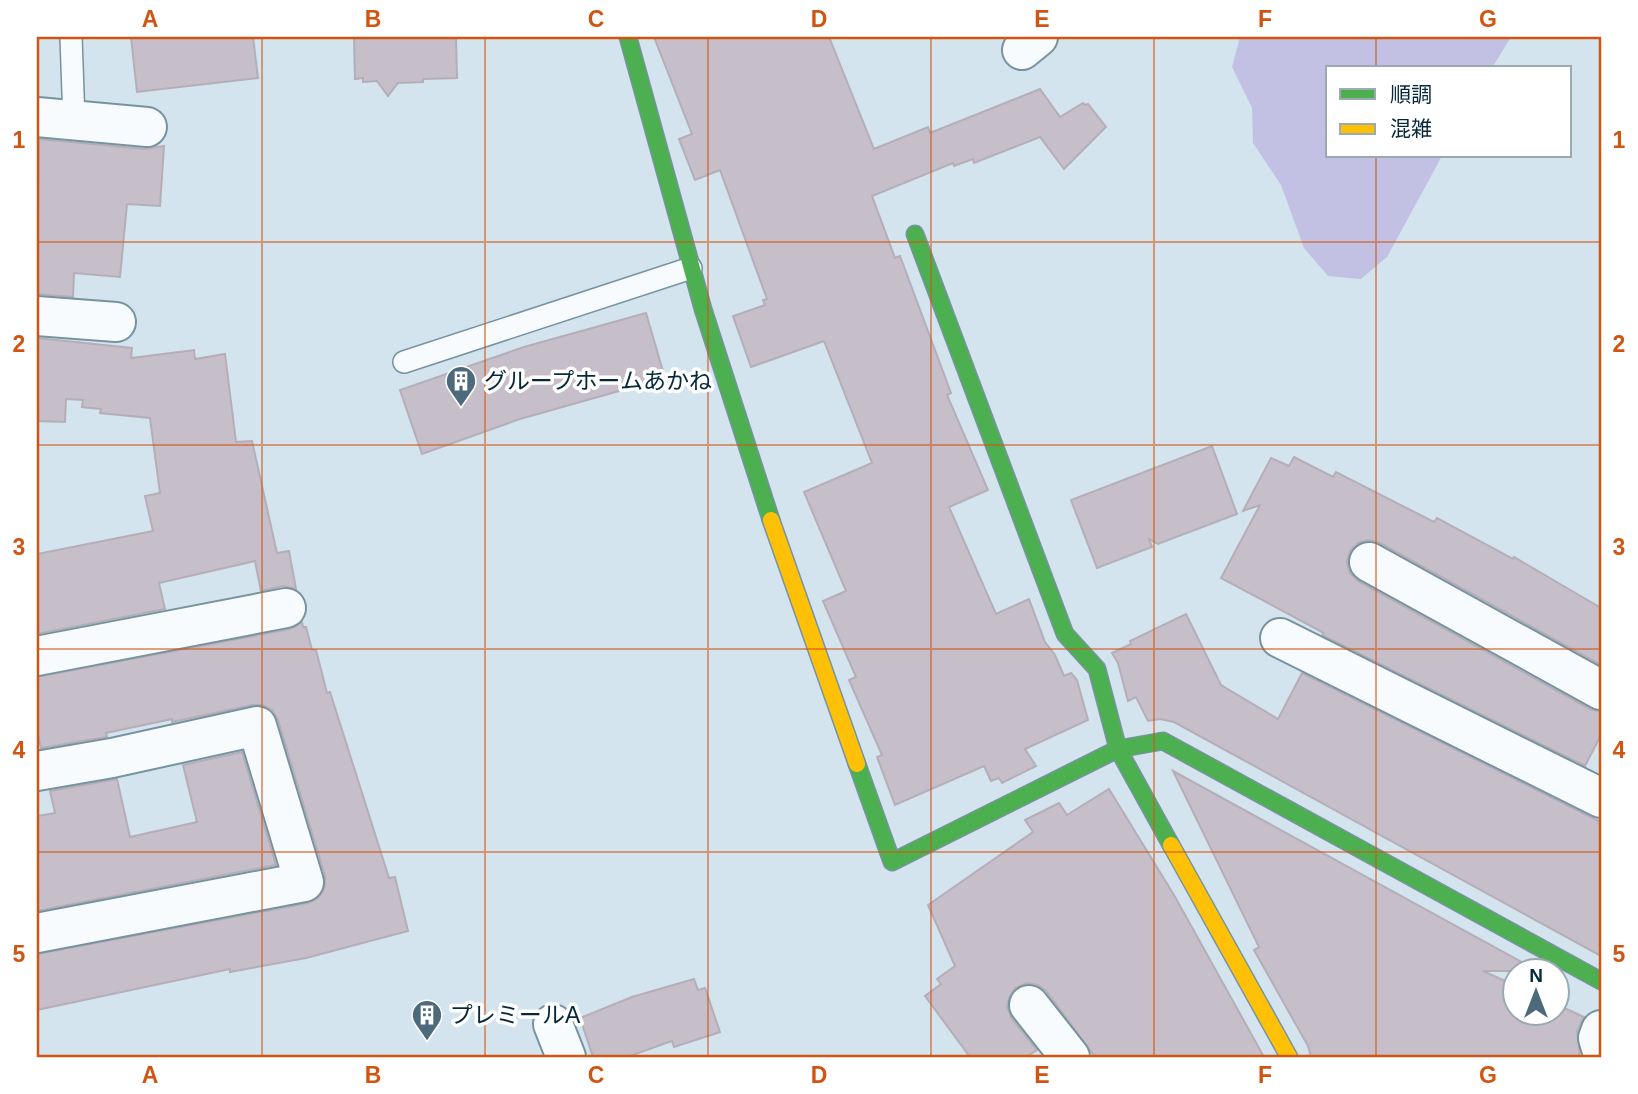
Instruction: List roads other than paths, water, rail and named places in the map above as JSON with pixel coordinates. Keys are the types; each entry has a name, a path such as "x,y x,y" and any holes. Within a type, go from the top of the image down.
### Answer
{"street":[{"path":"628,37 691,268 789,577 891,862 1118,749 1163,741 1601,981"},
{"path":"37,117 147,127"},
{"path":"915,234 1065,634 1097,669 1118,749 1289,1057"},
{"path":"37,316 116,322"},
{"path":"1369,562 1601,690"},
{"path":"37,656 286,608"},
{"path":"1280,638 1601,799"},
{"path":"37,771 112,758 257,726 304,882 37,933"},
{"path":"1029,1005 1070,1057"},
{"path":"1601,1031 1598,1038 1601,1048"}],"lane":[{"path":"71,37 75,121"},
{"path":"404,362 691,268"}],"place":[{"name":"グループホームあかね","path":"461,408"},
{"name":"プレミールA","path":"427,1042"}]}
